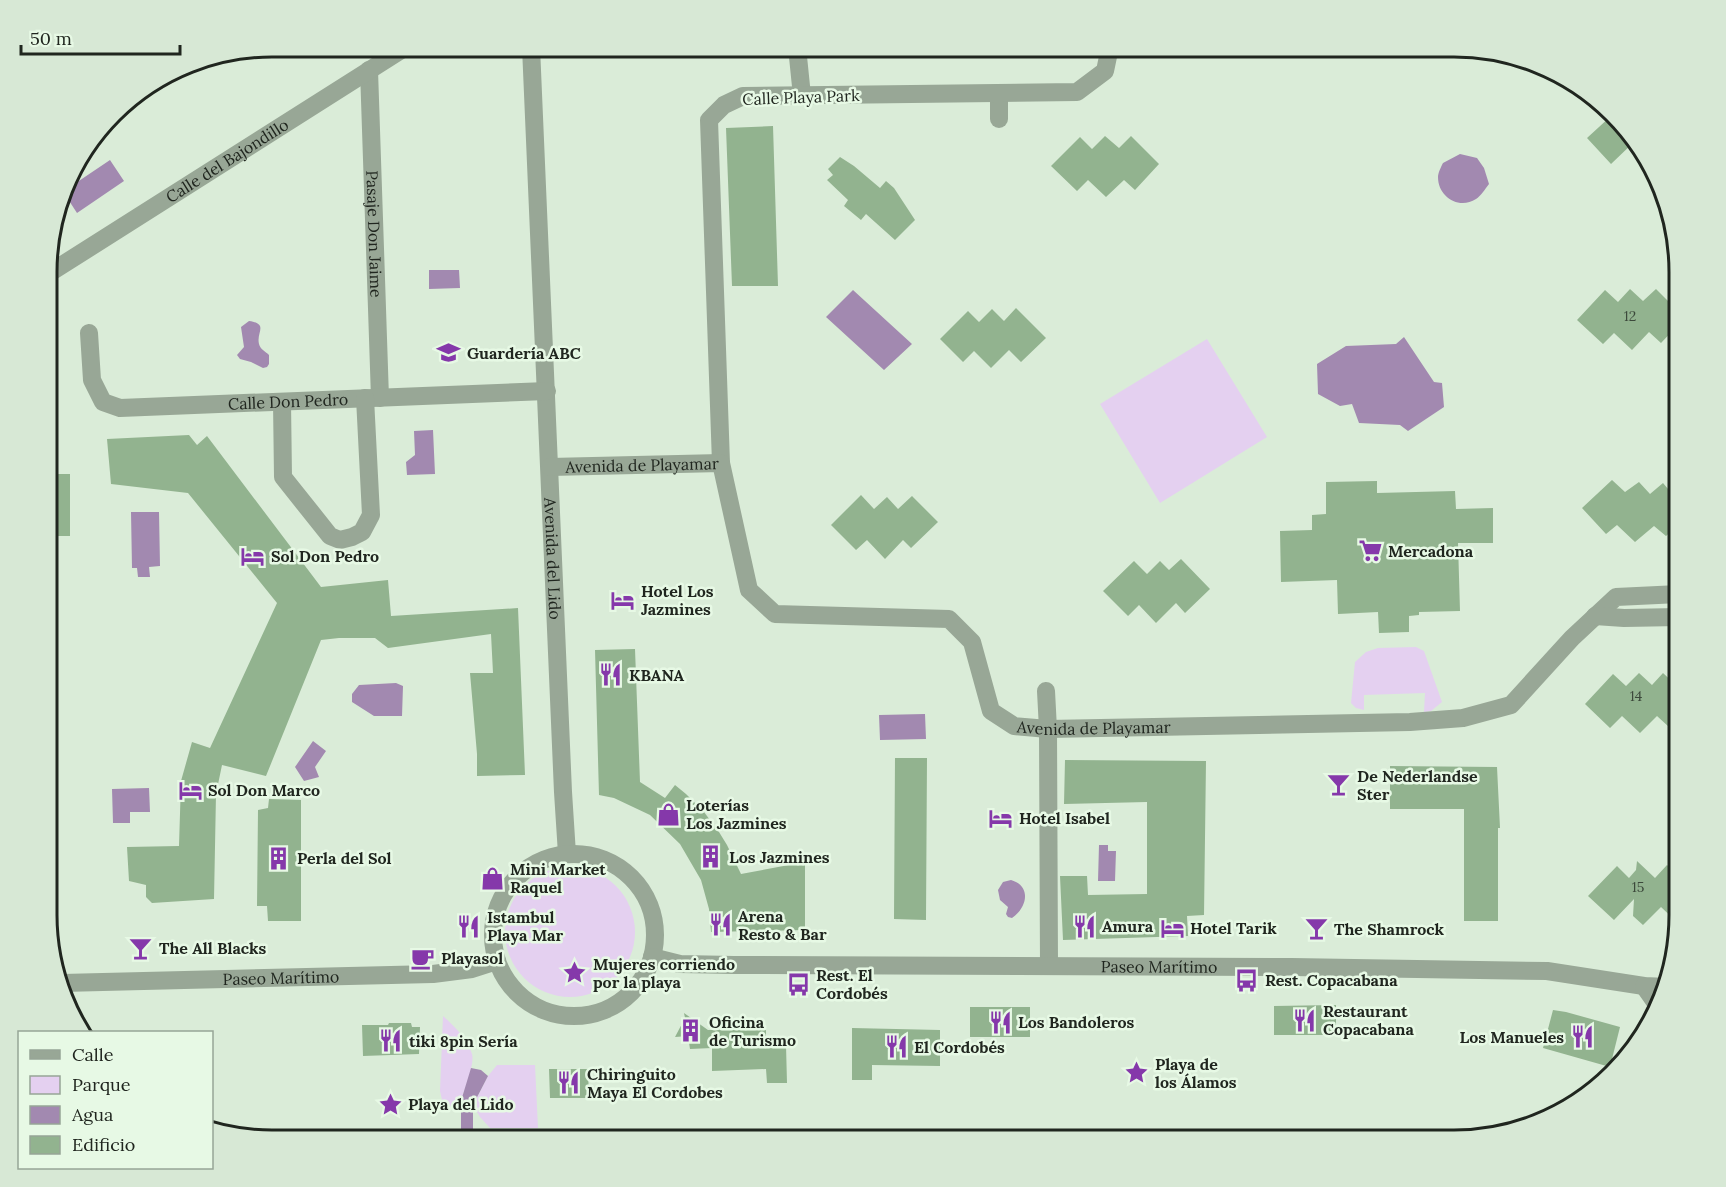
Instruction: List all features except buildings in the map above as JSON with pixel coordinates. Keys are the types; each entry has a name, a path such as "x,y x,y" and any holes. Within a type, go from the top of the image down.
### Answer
{"street":[{"name":"Calle del Bajondillo","path":"57,268 389,57"},
{"name":"Avenida del Lido","path":"531,57 567,854"},
{"path":"798,57 802,96"},
{"name":"Calle Playa Park","path":"721,463 709,120 724,105 743,96 752,104 802,96 1077,92 1105,71 1108,57"},
{"name":"Pasaje Don Jaime","path":"282,402 284,477 330,536 340,540 362,532 371,515 369,70"},
{"path":"999,93 999,119"},
{"name":"Calle Don Pedro","path":"89,333 92,380 103,402 120,408 547,391"},
{"name":"Avenida de Playamar","path":"550,467 721,463 749,590 775,614 949,619 972,642 991,711 1014,726 1048,729 1410,722 1463,718 1511,705 1595,616 1616,597 1669,594"},
{"path":"1595,616 1669,617"},
{"path":"1046,692 1049,966"},
{"path":"567,854 581,854 602,859 621,869 636,883 648,901 654,921 655,943 652,957 642,979 617,1004 583,1016 547,1011 526,1000 508,982 497,961 494,947 495,918 506,890 526,869 546,859 567,854"},
{"name":"Paseo Marítimo","path":"652,957 680,964 734,965 1547,971 1657,987"},
{"name":"Paseo Marítimo","path":"68,983 433,974 472,969 497,961"},
{"path":"1644,986 1653,998"}],"green space":[{"path":"1207,339 1267,437 1160,503 1100,404"},
{"path":"1416,647 1424,651 1442,702 1431,711 1424,712 1425,693 1364,695 1364,710 1356,708 1351,703 1355,662 1366,652 1378,648"},
{"path":"570,867 595,872 616,886 630,907 635,932 630,957 616,978 595,992 570,997 545,992 524,978 510,957 505,932 510,907 524,886 545,872"},
{"path":"443,1016 464,1038 473,1059 461,1101 452,1106 443,1104 440,1091"},
{"path":"497,1065 535,1065 538,1128 490,1128 480,1117 473,1105 488,1076"}],"water":[{"path":"1460,154 1477,158 1484,168 1489,184 1478,198 1463,203 1446,196 1438,177 1443,163"},
{"path":"110,160 124,181 77,213 69,201 76,183"},
{"path":"429,270 459,270 460,288 429,289"},
{"path":"853,290 912,344 884,370 826,317"},
{"path":"249,321 260,326 259,344 269,355 267,367 263,368 240,359 237,355 244,347 241,327"},
{"path":"1404,337 1434,382 1442,383 1444,407 1408,431 1400,425 1359,423 1352,404 1340,406 1318,394 1317,364 1346,346 1396,344"},
{"path":"433,430 435,474 407,475 406,462 415,455 414,431"},
{"path":"131,512 159,512 160,566 149,567 150,577 138,577 137,568 132,568"},
{"path":"396,683 403,686 402,716 374,716 352,702 352,694 359,685"},
{"path":"925,714 926,739 880,740 879,715"},
{"path":"313,741 326,751 315,767 319,777 304,781 295,767"},
{"path":"149,788 150,812 130,812 130,823 113,823 112,789"},
{"path":"1099,845 1108,845 1108,851 1116,851 1115,881 1098,881"},
{"path":"1011,880 1022,887 1025,897 1021,909 1012,918 1006,914 1008,907 1000,900 998,890 1003,882"},
{"path":"471,1068 481,1070 488,1076 473,1105 473,1130 461,1130 461,1101"}],"place":[{"name":"Guardería ABC","path":"449,353"},
{"name":"Mercadona","path":"1370,551"},
{"name":"Sol Don Pedro","path":"253,556"},
{"name":"Hotel Los Jazmines","path":"623,600"},
{"name":"KBANA","path":"611,675"},
{"name":"De Nederlandse Ster","path":"1339,785"},
{"name":"Sol Don Marco","path":"190,790"},
{"name":"Loterías Los Jazmines","path":"668,814"},
{"name":"Hotel Isabel","path":"1001,818"},
{"name":"Los Jazmines","path":"711,857"},
{"name":"Perla del Sol","path":"279,858"},
{"name":"Mini Market Raquel","path":"492,878"},
{"name":"Arena Resto & Bar","path":"720,925"},
{"name":"Istambul Playa Mar","path":"469,926"},
{"name":"Amura","path":"1084,926"},
{"name":"Hotel Tarik","path":"1172,928"},
{"name":"The Shamrock","path":"1316,929"},
{"name":"The All Blacks","path":"141,948"},
{"name":"Playasol","path":"423,958"},
{"name":"Mujeres corriendo por la playa","path":"575,973"},
{"name":"Rest. Copacabana","path":"1247,980"},
{"name":"Rest. El Cordobés","path":"798,984"},
{"name":"Restaurant Copacabana","path":"1305,1020"},
{"name":"Los Bandoleros","path":"1000,1022"},
{"name":"Oficina de Turismo","path":"691,1031"},
{"name":"Los Manueles","path":"1582,1037"},
{"name":"tiki 8pin Sería","path":"391,1041"},
{"name":"El Cordobés","path":"896,1047"},
{"name":"Playa de los Álamos","path":"1137,1073"},
{"name":"Chiringuito Maya El Cordobes","path":"569,1083"},
{"name":"Playa del Lido","path":"390,1104"}]}
